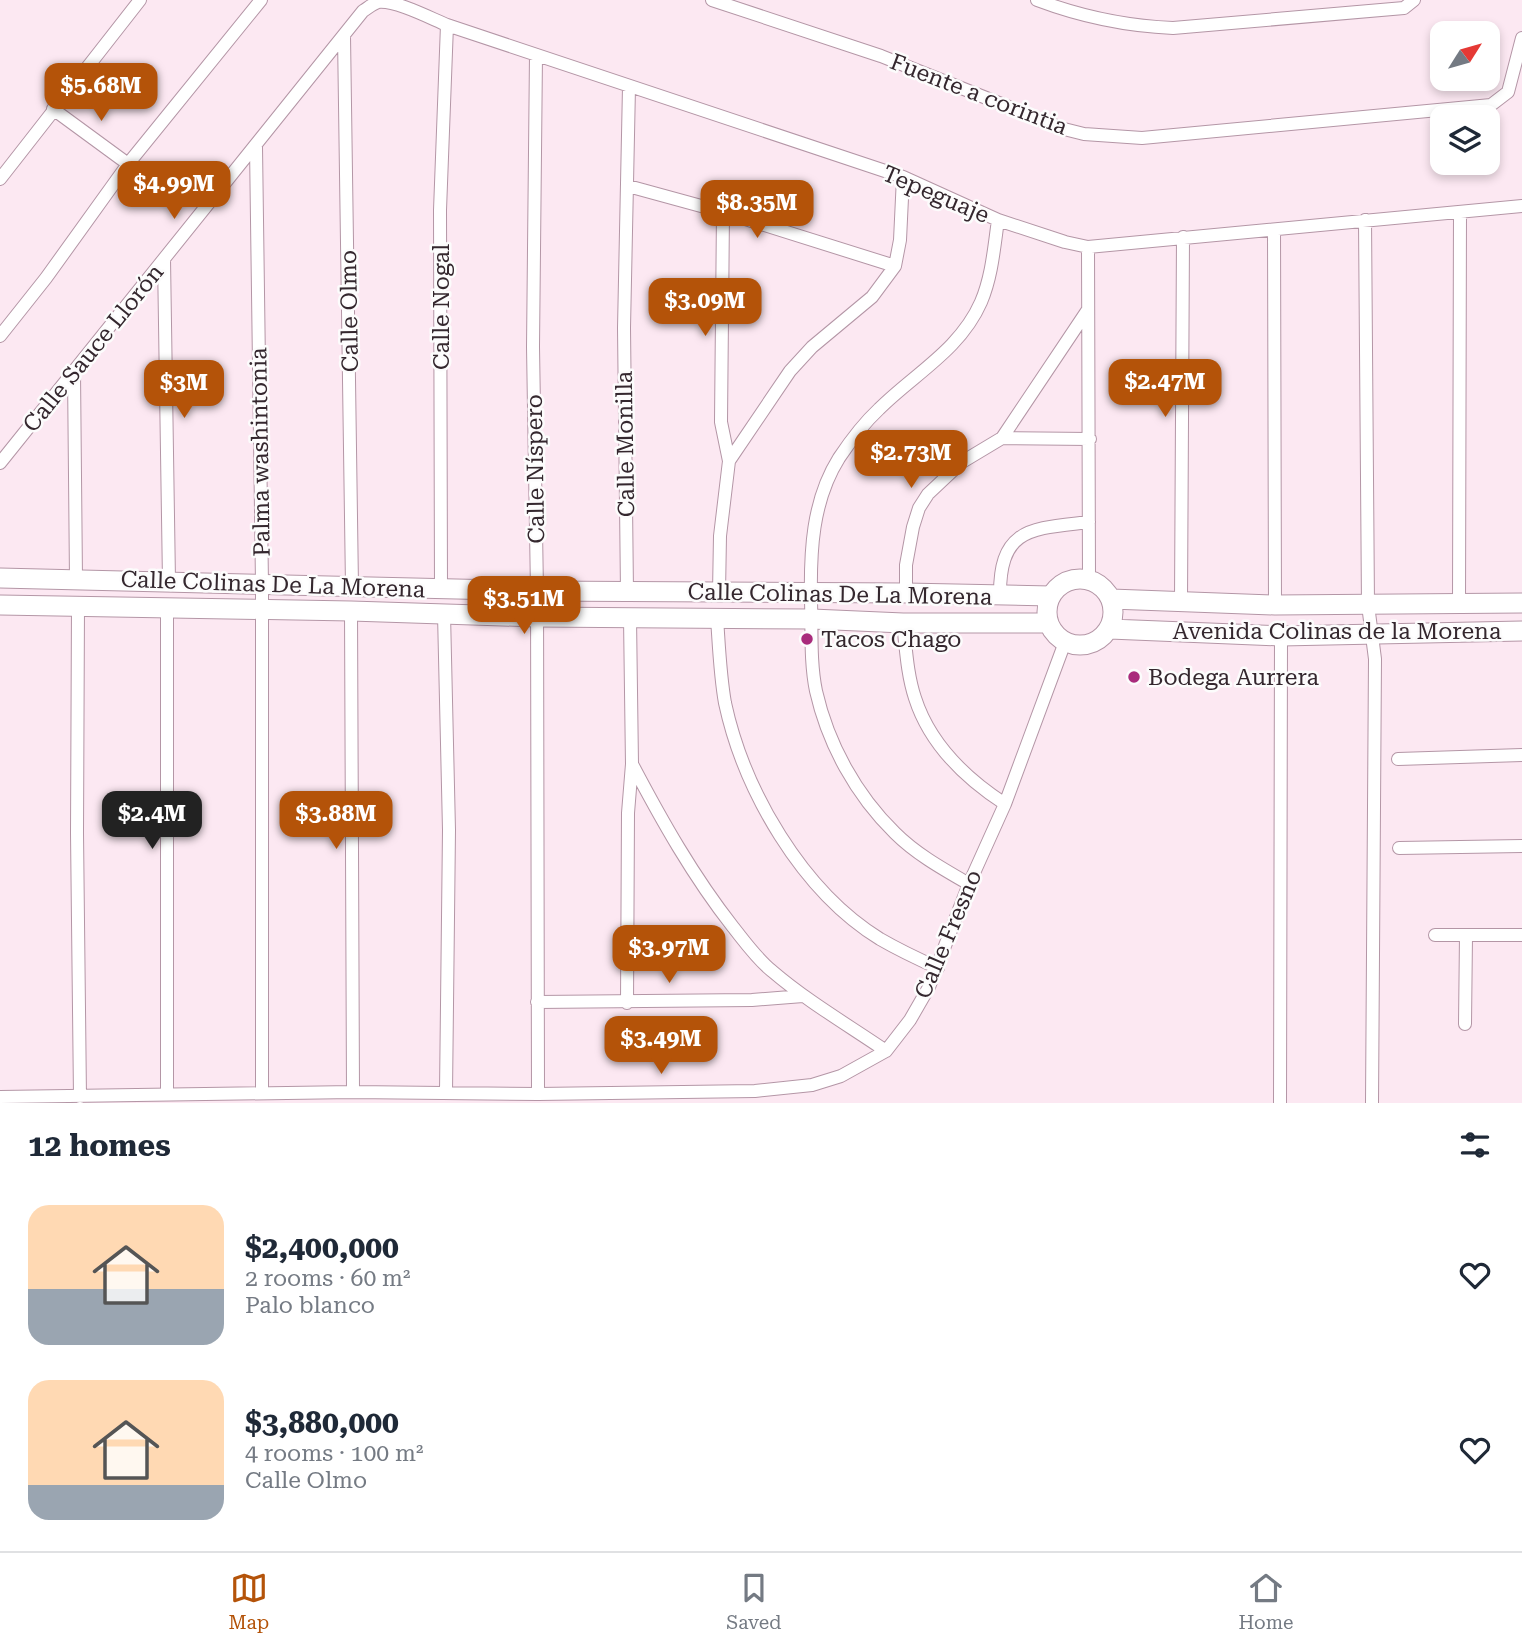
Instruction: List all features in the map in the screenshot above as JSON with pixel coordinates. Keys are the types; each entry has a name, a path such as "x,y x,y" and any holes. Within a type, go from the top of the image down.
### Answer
{"street":[{"path":"0,179 140,0"},
{"path":"0,336 46,278 128,164 261,0"},
{"name":"Fuente a corintia","path":"712,0 881,56 1064,129 1084,134 1142,138 1480,108 1502,99 1511,83 1522,38"},
{"path":"1037,0 1075,15 1108,23 1174,28 1404,8 1415,0"},
{"name":"Tepeguaje","path":"372,5 389,2 447,25 903,177 998,219 1088,247 1522,206"},
{"name":"Calle Sauce Llorón","path":"0,463 363,11 372,5"},
{"name":"Calle Nogal","path":"441,589 440,210 447,25"},
{"name":"Calle Olmo","path":"345,36 352,586"},
{"name":"Calle Níspero","path":"536,55 533,347 537,592 538,1094"},
{"name":"Calle Monilla","path":"627,592 624,328 629,86"},
{"path":"53,109 128,164"},
{"name":"Palma washintonia","path":"256,147 262,584 262,1093"},
{"path":"729,461 790,371 812,347 872,297 895,266 900,240 903,177"},
{"path":"628,186 723,212 895,266"},
{"path":"719,592 720,536 729,461 721,422 723,212"},
{"path":"1459,604 1460,212"},
{"path":"969,884 922,856 895,834 852,779 835,749 816,690 811,594 813,530 821,499 838,460 857,433 880,408 942,355 963,332 980,304 990,274 998,219"},
{"path":"1365,220 1368,605 1375,659 1373,1103"},
{"path":"1274,230 1275,605"},
{"path":"1181,601 1183,237"},
{"path":"1088,247 1088,580"},
{"path":"164,259 169,581"},
{"path":"906,593 906,565 919,508 928,495 962,462 1002,438 1087,311"},
{"path":"74,373 76,579"},
{"path":"1002,438 1090,439"},
{"path":"1000,597 999,571 1007,549 1014,543 1040,528 1089,522"},
{"name":"Calle Colinas De La Morena","path":"0,578 537,592 1051,596"},
{"path":"1088,580 1106,591 1114,609 1110,629 1095,643 1075,646 1058,638 1048,623 1047,605 1063,583 1088,580"},
{"name":"Avenida Colinas de la Morena","path":"1111,599 1275,605 1522,603"},
{"name":"Calle Colinas De La Morena","path":"0,605 537,617 1048,623"},
{"path":"78,606 80,1097"},
{"path":"167,607 167,1094"},
{"path":"351,611 353,1092"},
{"path":"444,614 449,830 446,1092"},
{"path":"627,1003 628,813 632,764 630,618"},
{"path":"717,618 725,702 751,783 770,821 824,891 854,919 879,938 937,968"},
{"path":"903,623 912,685 927,726 946,755 964,775 1005,804"},
{"name":"Avenida Colinas de la Morena","path":"1110,629 1281,636 1522,631"},
{"path":"1280,1103 1281,636"},
{"name":"Calle Fresno","path":"0,1097 353,1092 538,1094 785,1089 812,1085 841,1076 886,1051 910,1020 937,968 969,884 1005,804 1065,642"},
{"path":"1398,760 1522,755"},
{"path":"632,764 658,813 715,903 770,970 803,996 886,1051"},
{"path":"1399,848 1522,846"},
{"path":"1435,935 1522,935"},
{"path":"1465,1024 1466,936"},
{"path":"537,1002 627,1003 803,996"}],"place":[{"name":"Tacos Chago","path":"807,639"},
{"name":"Bodega Aurrera","path":"1134,677"}]}
